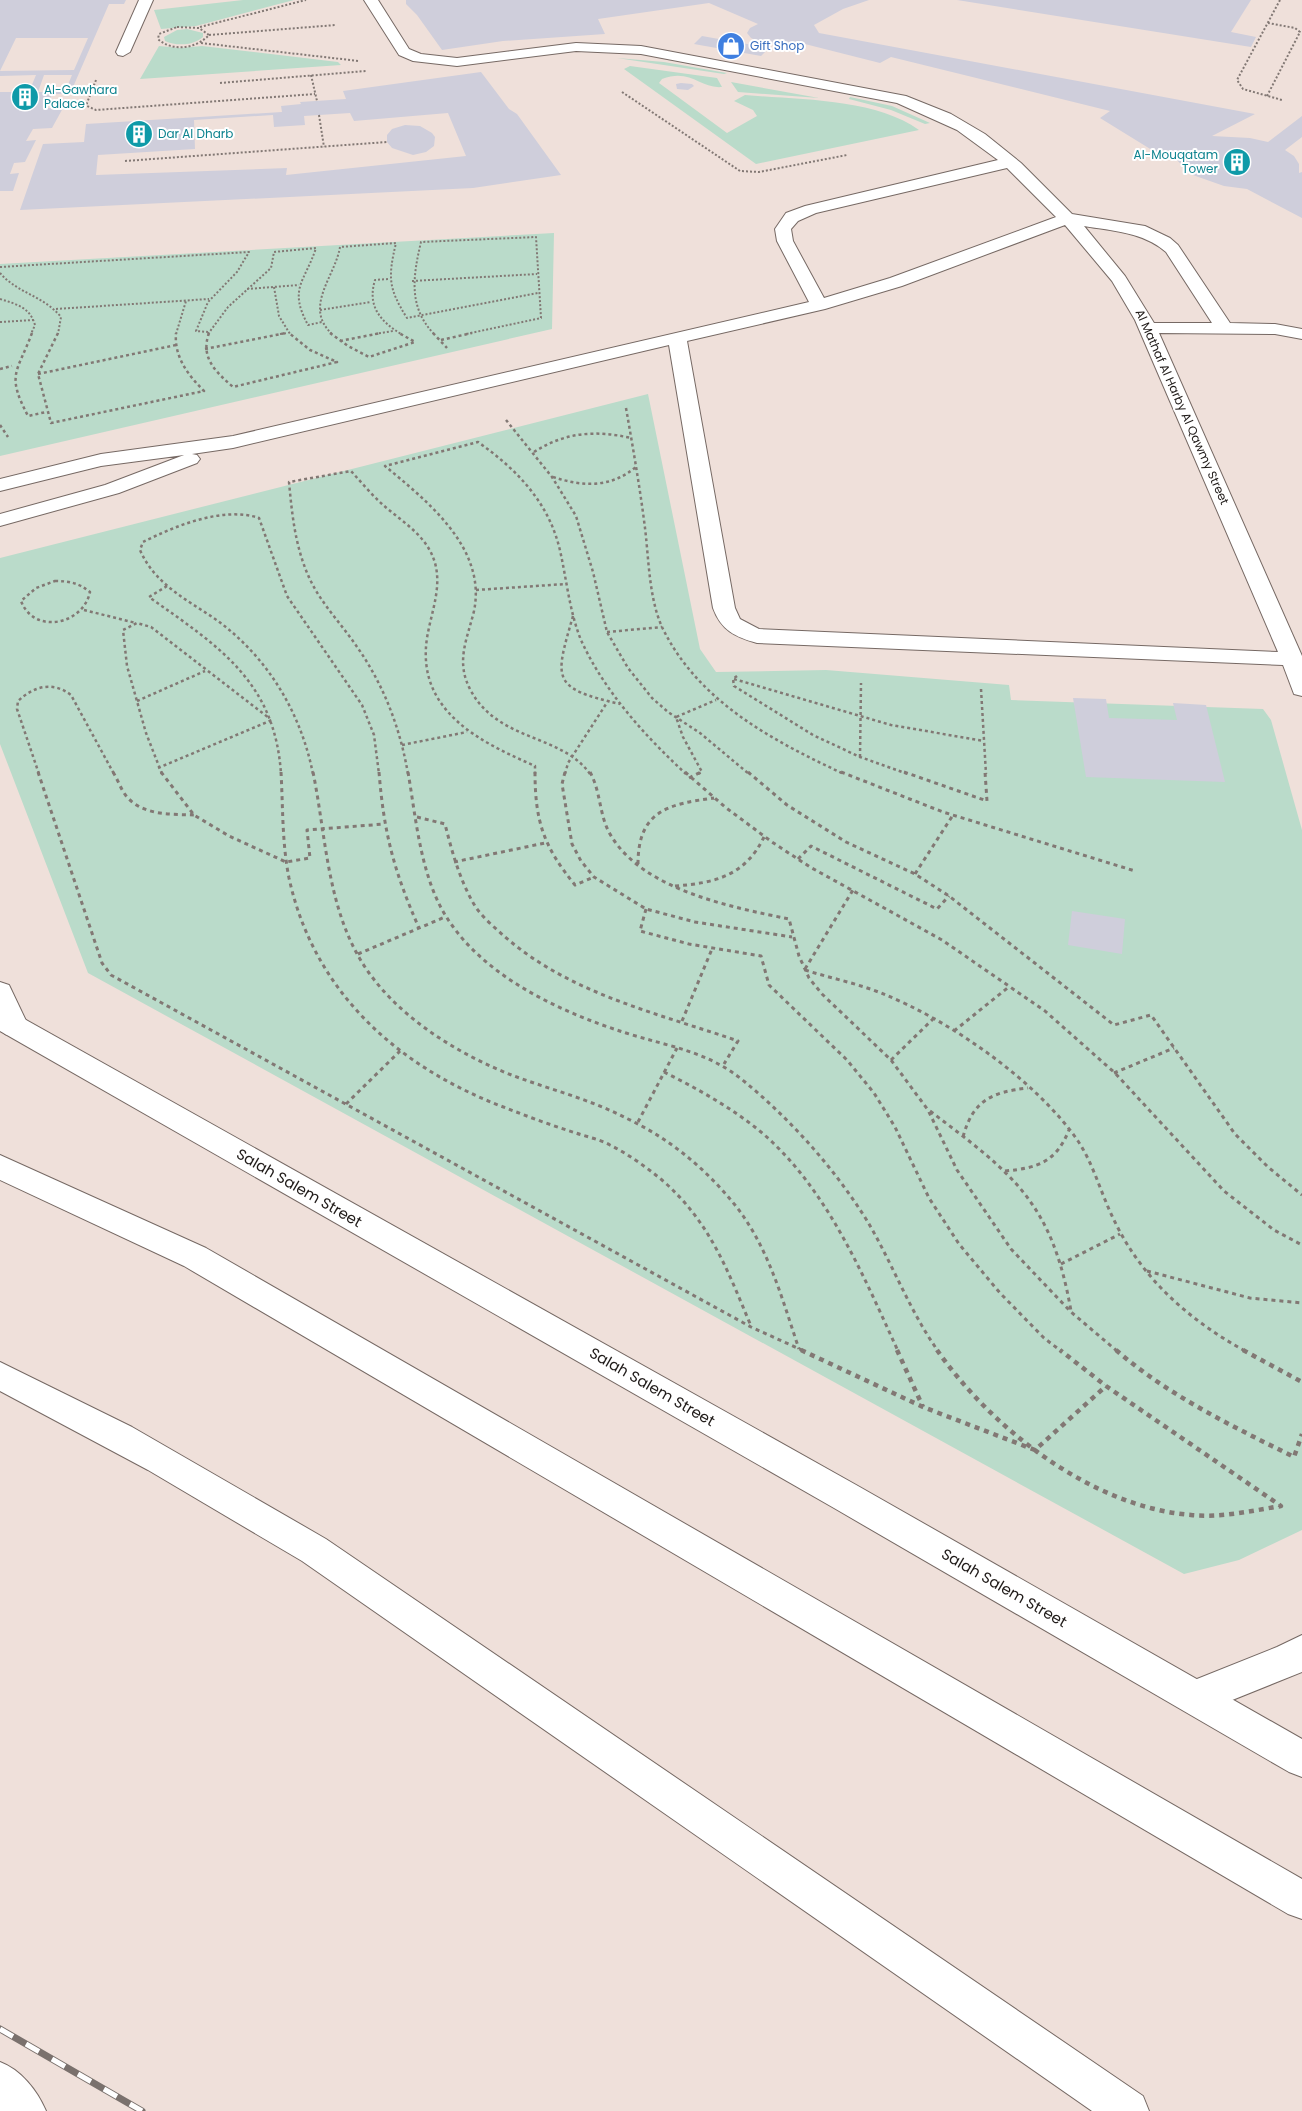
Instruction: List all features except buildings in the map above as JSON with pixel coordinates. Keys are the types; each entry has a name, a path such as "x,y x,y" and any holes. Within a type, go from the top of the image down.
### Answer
{"main road":[{"path":"123,52 146,0"},
{"name":"Al Mathaf Al Harby Al Qawmy Street","path":"371,0 404,52 418,58 438,62 456,62 576,47 641,50 901,99 940,114 971,131 1010,162 1068,218 1095,246 1116,272 1148,328 1292,659 1302,689"},
{"path":"819,305 785,242 783,229 792,217 811,209 1010,162"},
{"path":"0,485 101,460 234,442 819,305 896,282 1068,218 1139,230 1164,242 1172,249 1224,328"},
{"path":"1148,328 1275,329 1302,334"},
{"path":"677,337 728,620 739,630 757,636 1292,659"},
{"path":"0,520 112,489 234,442"},
{"path":"0,992 7,1022"},
{"name":"Salah Salem Street","path":"7,1022 1302,1759"},
{"path":"2,1167 196,1257 1302,1900"},
{"path":"0,1376 53,1401 182,1470 314,1550 1128,2111"},
{"path":"1195,1697 1289,1660 1302,1652"},
{"path":"0,2082 25,2111"}],"path":[{"path":"199,28 306,0"},
{"path":"1280,0 1237,80 1243,89 1282,100"},
{"path":"201,43 209,35 384,21"},
{"path":"1267,96 1300,32 1295,28 1268,23"},
{"path":"209,35 205,30 199,28 176,27 160,34 158,38 161,43 178,47 201,43 405,66"},
{"path":"220,83 438,62"},
{"path":"312,75 316,101"},
{"path":"96,79 87,103 96,110 315,94"},
{"path":"623,92 740,171 759,172 855,154"},
{"path":"319,115 324,147"},
{"path":"125,161 387,142"},
{"path":"441,340 541,318 536,237 421,242 412,281 415,304 420,316 475,385 534,452 552,476 576,516 586,543 607,632 628,668 652,698 700,733 787,805 846,842 914,874 949,896 1114,1025 1150,1015 1236,1134 1268,1167 1302,1195"},
{"path":"388,279 375,280 371,302 384,323 393,331 415,342 369,357 339,342 328,334 322,322 320,310 323,290 339,259 340,247 396,243 388,279 389,288 407,318 538,293"},
{"path":"274,287 276,312 287,333 317,355 337,362 234,387 212,366 205,348 208,332 246,289 271,268 274,252 316,248 310,268 299,285 297,293 300,312 308,324 322,322"},
{"path":"0,267 249,252 246,264 237,275 209,299 196,331 208,332"},
{"path":"0,272 13,285 43,298 56,309 60,317 60,330 38,374 46,412 51,423 204,391 184,368 176,346 175,332 178,317 186,301"},
{"path":"412,281 537,274"},
{"path":"246,289 299,285"},
{"path":"0,299 24,308 34,320 33,331 12,366 12,373"},
{"path":"56,309 209,299"},
{"path":"320,310 371,302"},
{"path":"0,322 34,320"},
{"path":"339,342 393,331"},
{"path":"205,348 287,333"},
{"path":"38,374 176,346"},
{"path":"0,369 12,366"},
{"path":"13,393 28,416 46,412"},
{"path":"626,408 637,466 654,589 662,627 674,652 690,675 716,700 754,728 800,754 850,778 953,815 1135,871"},
{"path":"0,425 9,437 0,440"},
{"path":"534,452 546,444 578,434 596,432 631,438"},
{"path":"1302,1245 1286,1237 1242,1208 1114,1073 1010,986 913,922 798,859 764,837 689,778 621,704 586,649 573,615 554,530 542,504 526,480 503,459 478,442 384,466 437,511 456,538 471,571 476,590 474,610 463,644 461,661 464,677 473,696 484,711 504,726 572,755 587,767 598,785 607,828 618,845 638,865 673,886 711,901 789,919 792,937 804,970 822,994 891,1060 928,1110 957,1170 1011,1249 1071,1312 1164,1386 1217,1418 1294,1457 1302,1434"},
{"path":"552,476 567,482 600,483 616,480 629,474 637,466"},
{"path":"594,877 575,885 558,865 545,843 537,822 535,766 498,750 467,732 445,709 432,686 426,663 427,639 438,590 436,569 431,552 420,536 379,501 351,471 289,482 293,521 304,566 316,592 357,647 377,680 393,715 402,745 426,866 445,917 464,940 516,983 593,1021 724,1064 766,1100 816,1151 858,1206 926,1334 952,1369 993,1415 1036,1450 1102,1490 1139,1504 1182,1514 1218,1516 1281,1506 1106,1386 1044,1338 1000,1294 960,1244 929,1198 895,1127 874,1093 847,1060 769,985 761,956 712,949 640,931 646,910"},
{"path":"419,928 404,893 384,824 378,754 370,723 357,694 288,598 278,577 266,526 259,518 250,515 208,518 182,525 143,542 140,550 150,572 167,586 220,622 252,651 278,684 298,720 310,760 338,910 358,954 386,995 462,1050 505,1073 601,1106 638,1122 680,1149 715,1180 744,1216 766,1256 800,1349"},
{"path":"84,610 91,601 90,592 83,585 70,581 55,581 40,585 28,592 21,601 22,610 29,617 42,621 57,622 72,617 84,610 151,627 205,671 272,720"},
{"path":"476,590 566,584"},
{"path":"167,586 149,597 195,628 222,652 246,678 272,720 281,764 286,862 308,938 325,974 347,1002 400,1052 438,1076 490,1102 615,1147 647,1168 676,1193 701,1222 721,1254 751,1327"},
{"path":"573,615 560,665 562,674 569,684 581,693 621,704"},
{"path":"137,623 123,630 122,636 127,666 137,701 158,768 172,789 194,815 229,836 286,862 310,858 307,830 384,824"},
{"path":"607,632 662,627"},
{"path":"733,679 734,686 766,708 813,735 860,757 987,801 978,646"},
{"path":"137,701 205,671"},
{"path":"733,679 742,675"},
{"path":"860,757 861,678"},
{"path":"733,679 891,725 984,741"},
{"path":"194,815 159,814 146,810 127,797 71,695 65,690 56,686 45,686 29,692 18,701 17,709 102,963 111,975 751,1327 923,1407 1036,1450"},
{"path":"676,717 716,700"},
{"path":"608,701 572,755 562,784 572,844 581,861 594,877 646,910 695,922 792,937"},
{"path":"676,717 683,737 702,772 689,778"},
{"path":"158,768 272,720"},
{"path":"402,745 467,732"},
{"path":"638,865 641,834 661,812 677,804 714,798"},
{"path":"914,874 953,815"},
{"path":"417,817 445,824 454,862 476,908 509,942 550,971 595,992 682,1020 738,1041 724,1064"},
{"path":"673,886 705,883 738,870 751,860 760,849 764,837"},
{"path":"454,862 545,843"},
{"path":"798,859 811,846 937,909 949,896"},
{"path":"804,970 853,890"},
{"path":"358,954 445,917"},
{"path":"682,1020 712,949"},
{"path":"804,970 880,993 932,1018 954,1031 1029,1088 1069,1130 1082,1147 1121,1234 1146,1271 1170,1298 1199,1324 1302,1382"},
{"path":"954,1031 1010,986"},
{"path":"891,1060 932,1018"},
{"path":"638,1122 677,1048"},
{"path":"1114,1073 1174,1048"},
{"path":"346,1104 400,1052"},
{"path":"664,1072 711,1096 753,1126 789,1160 820,1199 846,1243 923,1407"},
{"path":"963,1137 972,1111 982,1101 1004,1092 1029,1088"},
{"path":"928,1110 1004,1171 1022,1188 1038,1212 1061,1264 1071,1312"},
{"path":"1004,1171 1023,1170 1041,1165 1054,1156 1064,1144 1069,1130"},
{"path":"1061,1264 1121,1234"},
{"path":"1146,1271 1250,1298 1302,1302"},
{"path":"1036,1450 1106,1386"}],"green space":[{"path":"243,0 294,0 196,26 161,29 154,10"},
{"path":"187,29 203,33 203,37 194,42 184,44 174,44 165,41 164,37 177,30"},
{"path":"159,46 180,48 202,46 338,62 341,65 140,79"},
{"path":"617,58 664,62 727,73 724,74"},
{"path":"630,66 717,78 722,87 714,87 681,76 662,79 659,83 727,133 757,116 753,110 734,101 745,95 835,102 858,106 901,120 919,130 756,164 624,69"},
{"path":"731,82 819,98 738,92"},
{"path":"850,97 892,106 930,123 925,124 891,110 849,99"},
{"path":"554,233 552,329 0,456 0,264"},
{"path":"648,394 700,649 716,672 826,670 1009,685 1011,700 1263,709 1271,720 1302,830 1302,1530 1239,1560 1184,1574 88,973 0,744 0,558"}],"railway":[{"path":"0,2029 142,2111"}],"place":[{"name":"Gift Shop","path":"731,46"},
{"name":"Al-Gawhara Palace","path":"25,97"},
{"name":"Dar Al Dharb","path":"139,134"},
{"name":"Al-Mouqatam Tower","path":"1237,162"}]}
